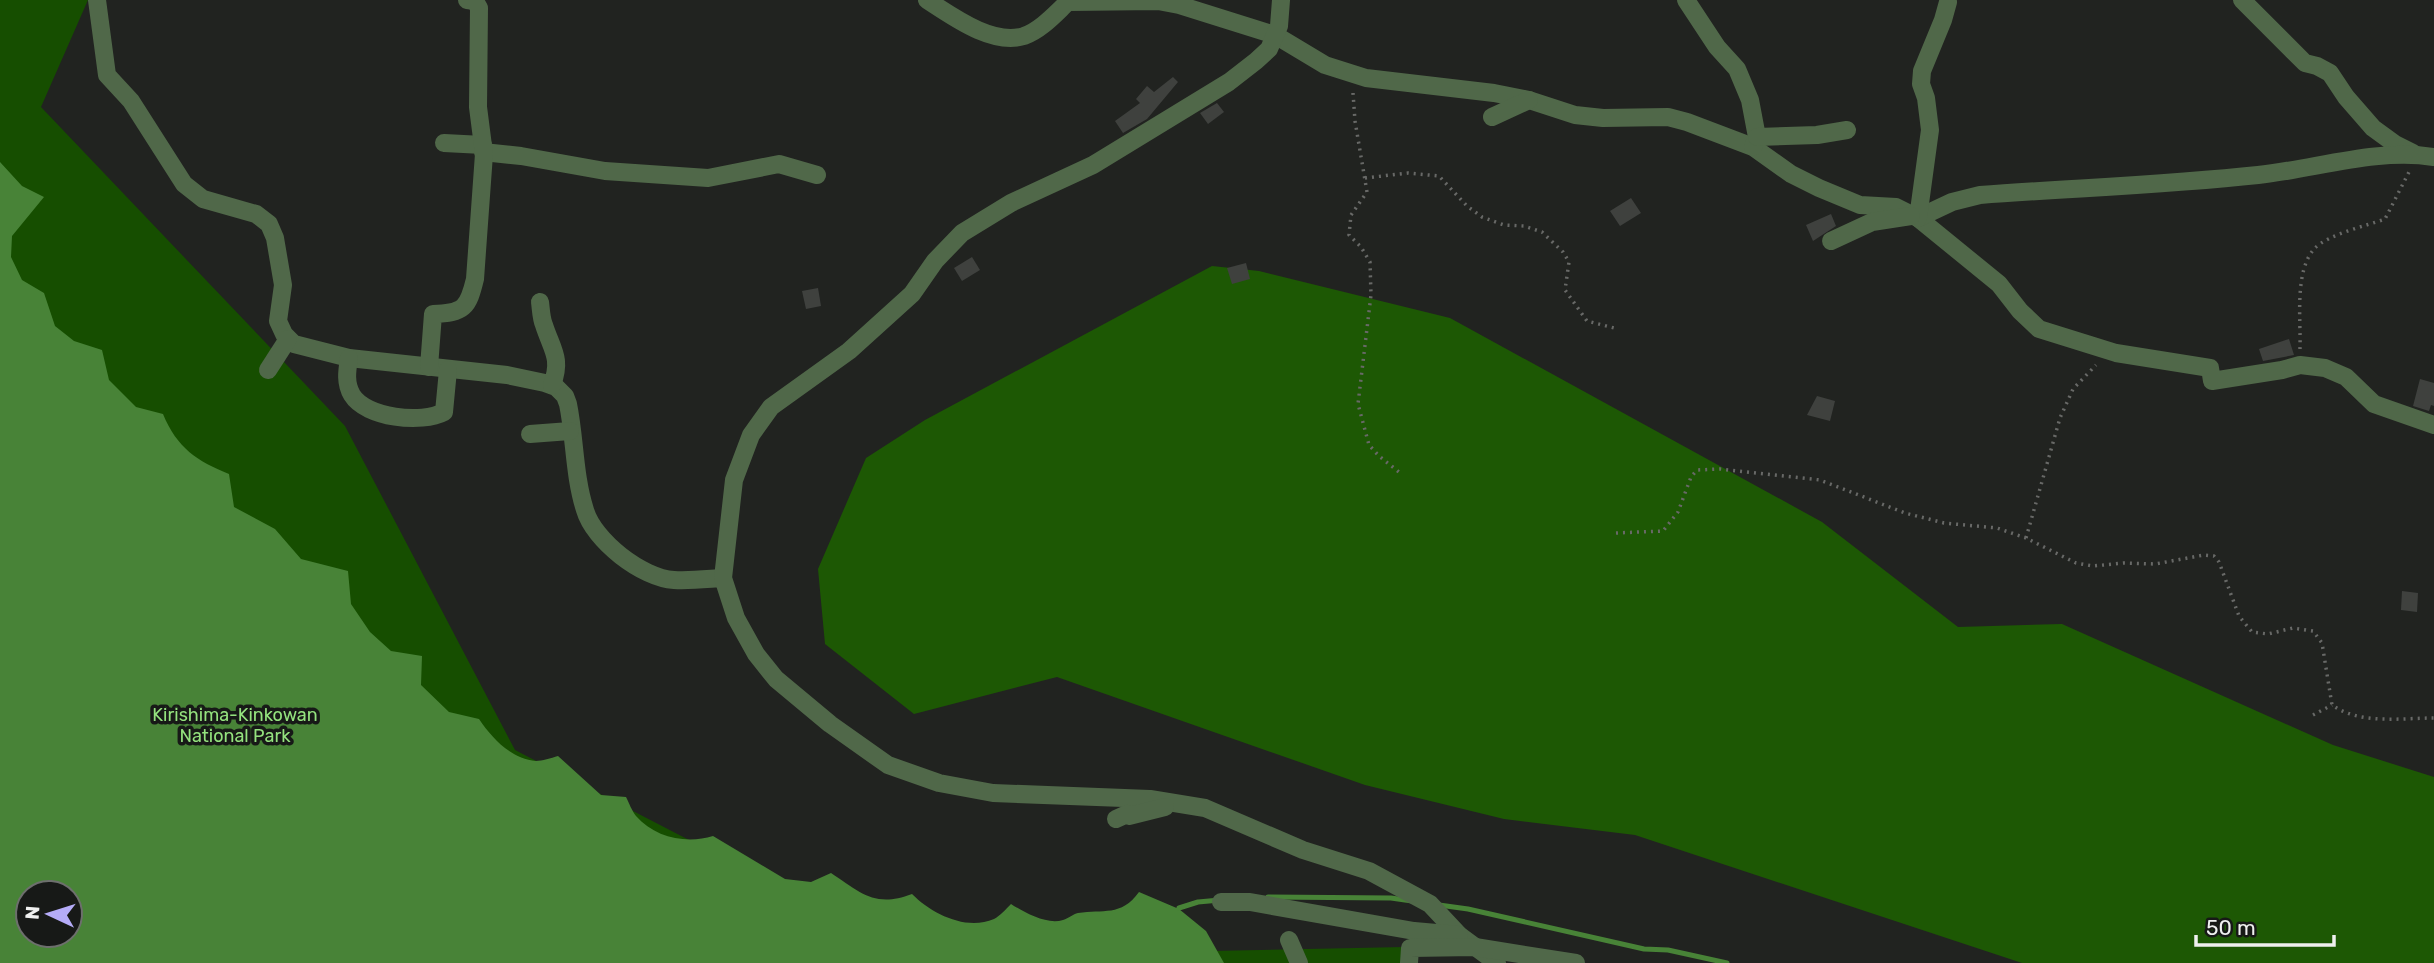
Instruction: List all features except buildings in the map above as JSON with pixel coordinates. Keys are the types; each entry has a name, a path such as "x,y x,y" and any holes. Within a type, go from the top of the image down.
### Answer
{"street":[{"path":"97,0 107,75 131,101 184,184 203,200 256,214 264,219 273,231 283,285 278,321 288,340 349,358 507,375 552,385 565,396 585,511 599,536 617,554 672,580 723,578"},
{"path":"429,367 433,314 462,310 470,299 475,279 483,149 478,107 479,8 475,1 467,0"},
{"path":"927,0 970,26 997,37 1023,36 1043,24 1068,2 1090,0 1169,3 1275,36 1325,65 1352,74 1404,84 1494,93 1529,100 1576,115 1603,118 1668,117 1755,142 1847,130"},
{"path":"1281,0 1279,26 1265,54 1229,82 1093,165 1012,203 962,233 935,261 912,294 849,351 772,407 751,435 734,480 723,578 736,618 756,654 776,679 830,724 888,765 939,783 993,793 1150,799 1205,808 1303,850 1369,871 1430,904 1459,935 1497,963"},
{"path":"1686,0 1717,47 1737,69 1750,100 1755,142 1791,174 1819,188 1860,205 1896,207 1915,217 1999,284 2020,311 2039,329 2108,350 2210,368 2212,381 2300,365 2325,368 2346,377 2374,404 2434,425"},
{"path":"2242,0 2305,63 2318,65 2330,73 2346,97 2373,128 2395,144 2425,155"},
{"path":"1915,217 1930,130 1926,98 1921,84 1922,71 1948,2"},
{"path":"1492,117 1529,100"},
{"path":"444,143 605,171 708,178 779,164 817,175"},
{"path":"1832,241 1872,222 1915,217 1952,202 1980,195 2259,175 2374,157 2425,155"},
{"path":"540,302 543,323 558,363 552,385"},
{"path":"268,370 288,340"},
{"path":"349,358 348,385 354,397 362,407 387,415 422,419 433,418 444,412 448,370"},
{"path":"530,434 570,431"},
{"path":"1116,819 1127,814 1129,816 1179,804"},
{"path":"1221,902 1250,902 1459,935"},
{"path":"1289,940 1299,963"},
{"path":"1409,963 1410,948 1475,947 1576,963"}],"path":[{"path":"1352,74 1355,121 1367,192 1351,215 1349,235 1361,247 1370,262 1370,295 1358,404 1369,444 1399,472"},
{"path":"2300,365 2302,270 2315,248 2337,236 2385,219 2425,155"},
{"path":"1365,178 1408,173 1439,176 1467,206 1482,217 1504,225 1524,226 1542,232 1563,252 1569,262 1565,290 1587,321 1614,328"},
{"path":"2026,538 2060,418 2073,389 2108,350"},
{"path":"1616,533 1663,531 1678,512 1691,477 1697,470 1720,469 1820,480 1905,513 1944,523 1997,528 2026,538 2076,563 2093,566 2155,564 2204,555 2214,556 2239,616 2252,632 2268,634 2292,628 2313,631 2322,643 2332,705 2362,717 2434,718"},
{"path":"2313,715 2332,705"}],"green space":[{"name":"Kirishima-Kinkowan National Park","path":"0,0 88,0 41,107 345,426 515,750 915,957 1404,947 1406,963 0,963"}],"shaded area":[{"name":"Kirishima-Kinkowan National Park","path":"0,162 22,186 44,197 12,236 11,257 22,280 44,293 55,326 74,341 102,350 109,380 136,407 163,414 175,436 189,452 229,474 234,507 275,529 301,559 348,571 351,604 370,632 391,651 422,656 421,685 449,712 479,719 510,752 536,761 558,756 601,795 626,797 636,816 652,830 662,834 682,839 713,836 785,879 811,882 831,873 860,892 878,899 912,894 939,914 961,922 994,919 1011,904 1043,920 1063,920 1078,913 1118,909 1139,892 1179,909 1206,931 1224,963 0,963"},
{"path":"1212,266 1259,271 1450,318 1822,522 1958,627 2062,624 2333,745 2434,777 2434,963 2022,963 1635,835 1504,819 1365,785 1057,677 914,714 825,644 818,569 866,458 925,420"}],"waterway":[{"path":"1268,897 1391,898 1412,901"},
{"path":"1179,908 1198,902 1220,900"},
{"path":"1439,905 1468,909 1644,949 1668,950 1727,963"}]}
